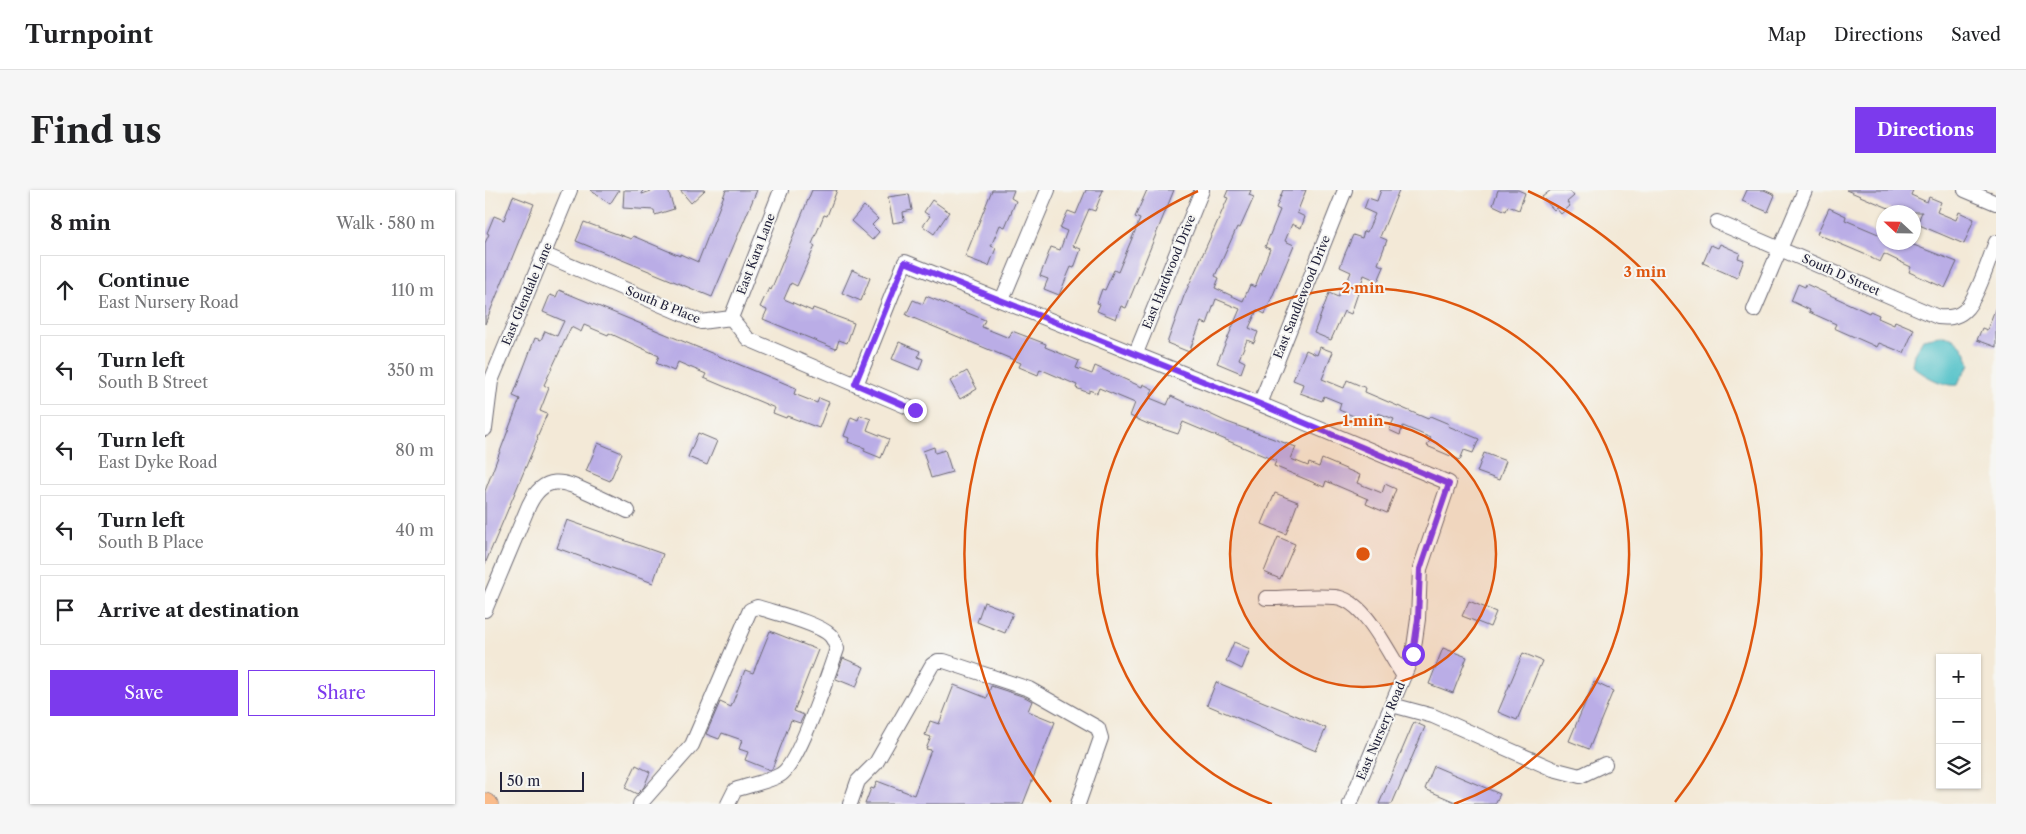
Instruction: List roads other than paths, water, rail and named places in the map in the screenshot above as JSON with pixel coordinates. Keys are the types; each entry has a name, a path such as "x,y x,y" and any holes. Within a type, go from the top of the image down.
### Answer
{"main road":[{"path":"485,802 489,804"}],"street":[{"name":"East Glendale Lane","path":"485,429 491,381 570,190"},
{"name":"East Kara Lane","path":"731,318 781,190"},
{"path":"1002,300 1048,190"},
{"name":"East Hardwood Drive","path":"1136,353 1201,190"},
{"name":"East Sandlewood Drive","path":"1260,404 1345,190"},
{"path":"1754,310 1805,190"},
{"path":"1965,190 1996,203"},
{"name":"South D Street","path":"1717,222 1937,317 1950,318 1964,311 1973,298 1996,242"},
{"name":"South B Place","path":"543,254 701,322 731,318"},
{"path":"855,384 905,262 1260,404"},
{"path":"731,318 748,340 915,410"},
{"name":"East Nursery Road","path":"1260,404 1449,484 1420,569 1418,619 1413,654 1350,804"},
{"path":"485,610 534,495 542,487 552,482 562,482 575,486 628,511"},
{"path":"1266,598 1337,597 1348,601 1370,623 1404,676"},
{"path":"640,804 692,744 750,610 757,607 813,626 828,634 835,641 837,649 798,749 789,767 780,775 735,790 728,804"},
{"path":"850,804 857,784 876,763 932,665 938,661 944,661 1029,689 1098,728 1101,738 1078,804"},
{"path":"1392,705 1433,716 1553,769 1579,776 1605,764"}],"water":[{"path":"1944,335 1955,340 1961,346 1970,364 1958,385 1933,380 1912,365 1914,354 1923,339"}]}
